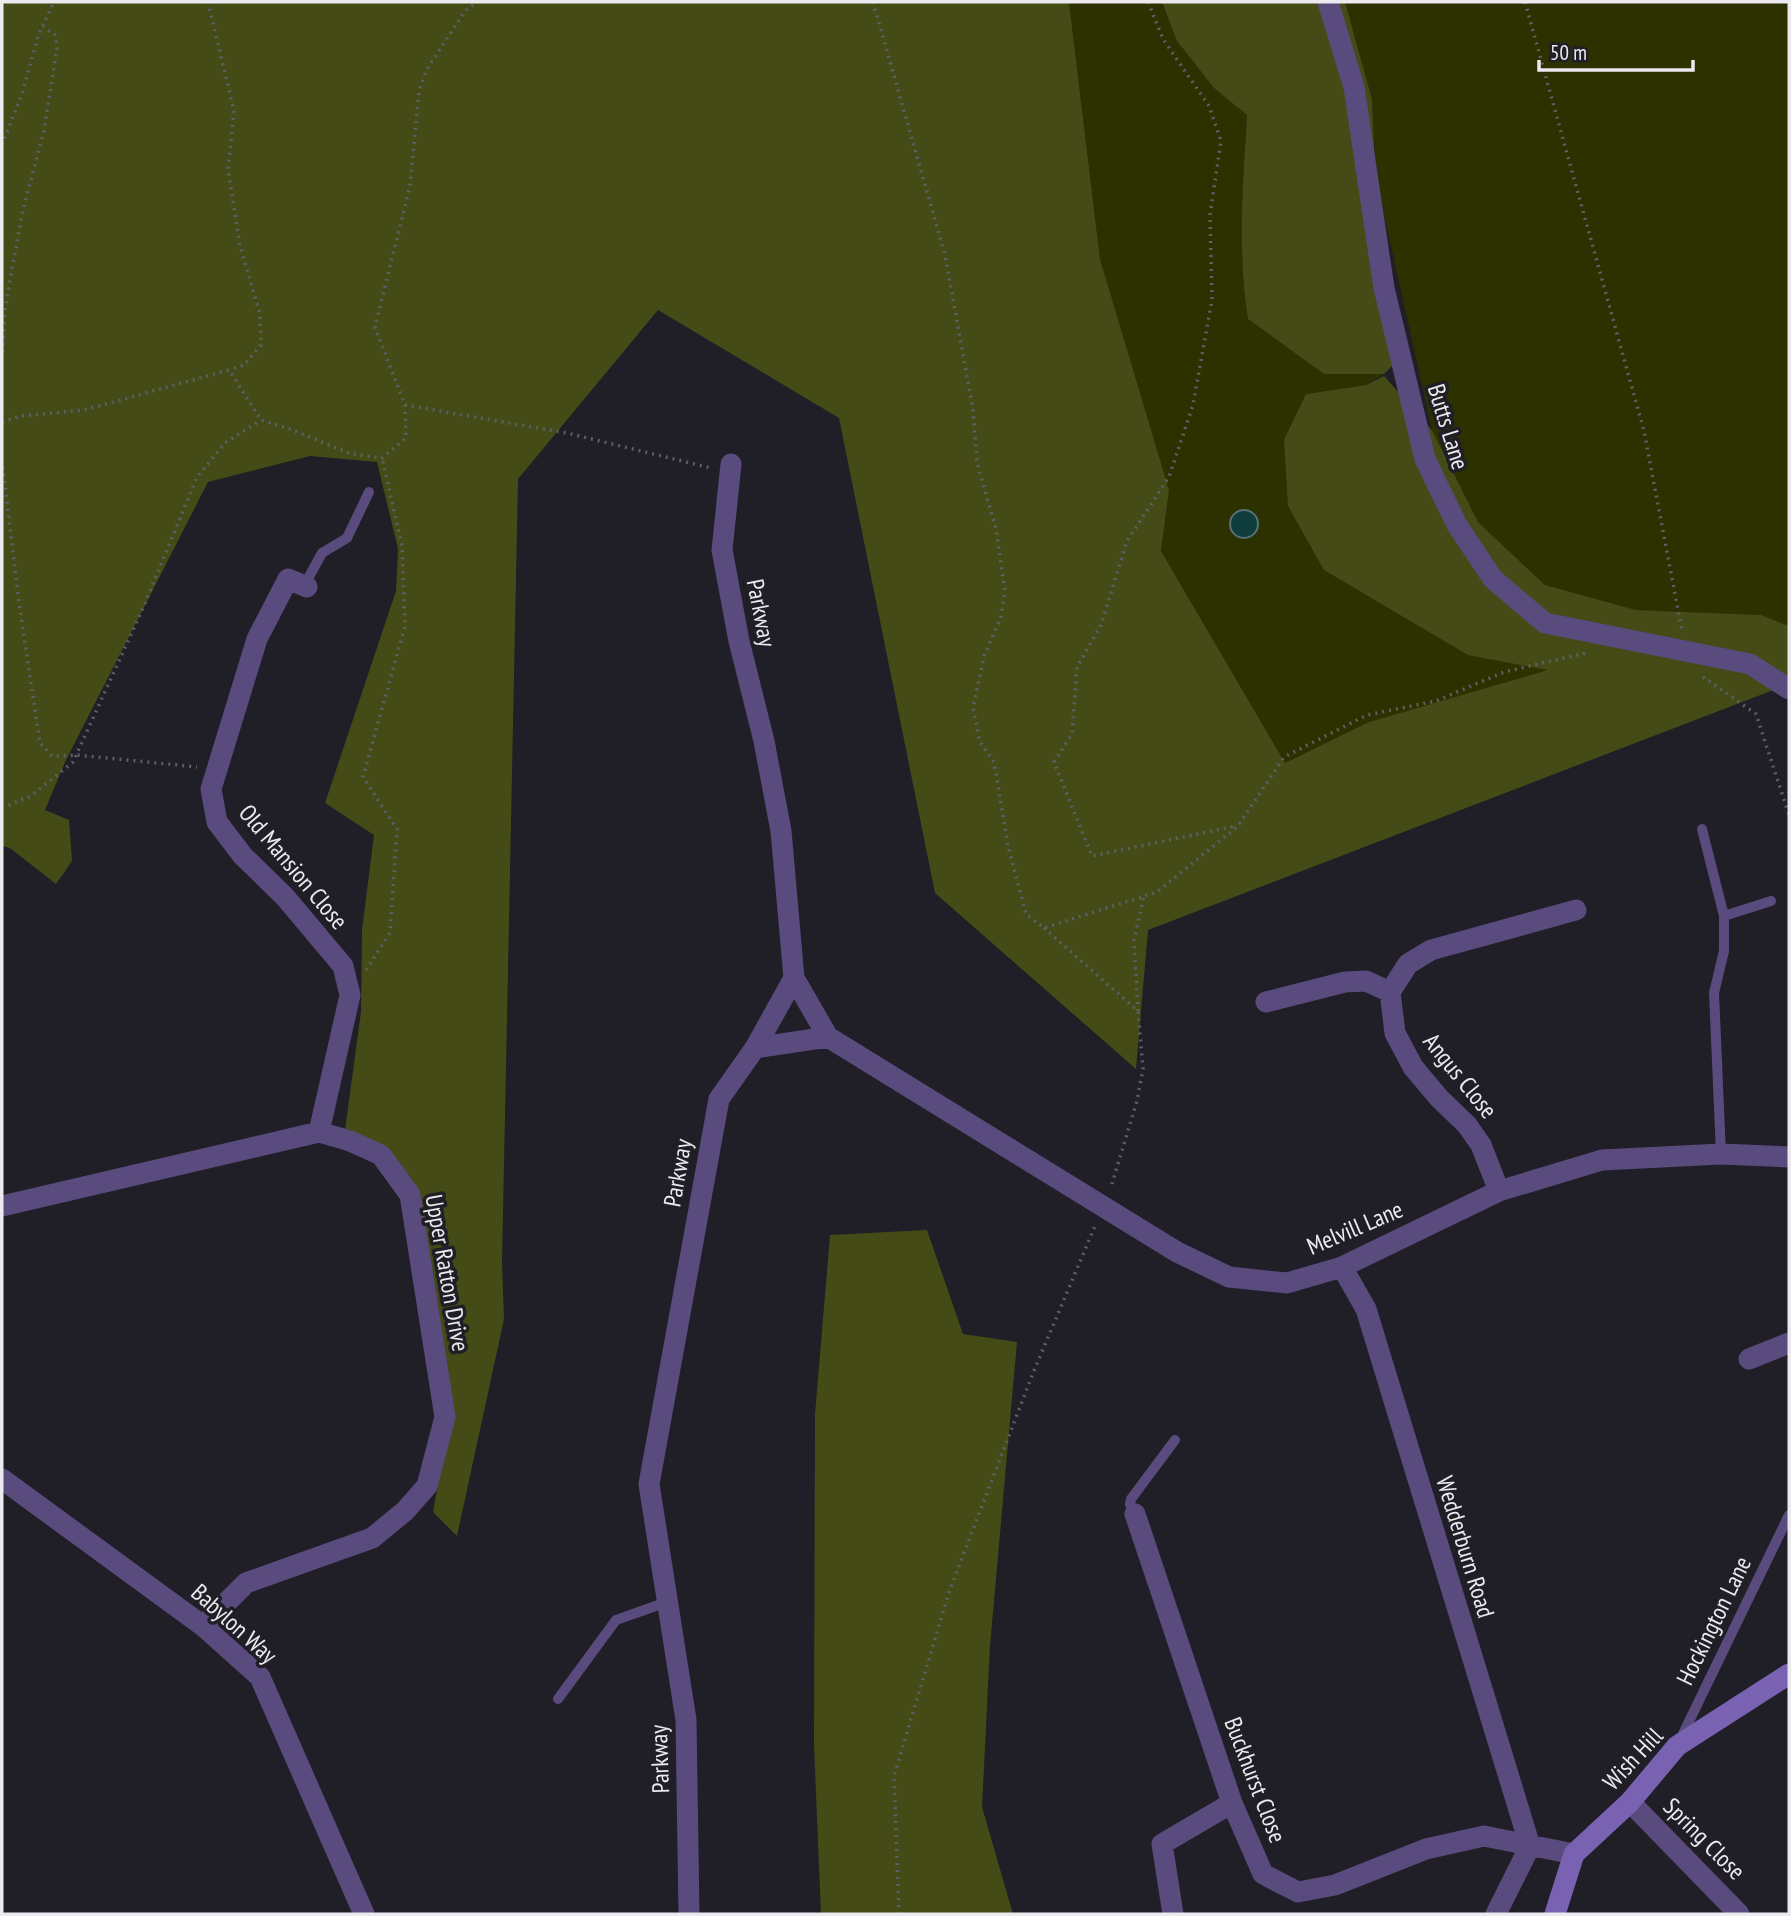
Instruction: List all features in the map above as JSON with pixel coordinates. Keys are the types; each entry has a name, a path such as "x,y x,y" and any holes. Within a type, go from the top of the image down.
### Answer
{"street":[{"name":"Butts Lane","path":"1328,2 1353,88 1384,288 1424,459 1457,526 1493,579 1545,623 1750,664 1789,689"},
{"name":"Parkway","path":"689,1914 686,1720 649,1484 719,1099 755,1048 794,978 781,831 722,550 730,467"},
{"name":"Old Mansion Close","path":"305,586 288,579 257,639 211,789 217,822 243,856 285,897 343,966 350,995"},
{"path":"1266,1002 1345,982 1366,981 1390,992 1408,964 1430,950 1576,910"},
{"path":"755,1048 828,1037 794,978"},
{"name":"Angus Close","path":"1390,992 1395,1033 1413,1067 1467,1125 1481,1145 1499,1191"},
{"path":"319,1132 350,995"},
{"name":"Melvill Lane","path":"828,1037 1177,1252 1229,1277 1287,1283 1342,1267 1499,1191 1602,1160 1721,1154 1789,1157"},
{"name":"Upper Ratton Drive","path":"2,1206 319,1132 350,1141 381,1155 410,1195 445,1417 427,1486 405,1511 372,1538 246,1583 203,1626"},
{"name":"Wedderburn Road","path":"1342,1267 1366,1310 1530,1846"},
{"path":"1749,1359 1789,1343"},
{"name":"Babylon Way","path":"2,1479 203,1626 260,1677 365,1914"},
{"name":"Buckhurst Close","path":"1135,1514 1232,1803 1263,1874 1298,1892 1335,1885 1426,1849 1483,1836 1574,1854"},
{"name":"Wish Hill","path":"1555,1914 1574,1854 1630,1802 1677,1746 1789,1674"},
{"name":"Spring Close","path":"1630,1802 1739,1914"},
{"path":"1174,1914 1162,1844 1232,1803"},
{"path":"1496,1914 1530,1846"}],"lane":[{"path":"305,586 322,553 347,538 369,492"},
{"path":"1702,829 1724,916 1724,951 1714,993 1721,1154"},
{"path":"1724,916 1771,901"},
{"path":"1135,1514 1130,1504 1131,1499 1175,1440"},
{"name":"Hockington Lane","path":"1677,1746 1789,1516"},
{"path":"558,1699 616,1620 667,1602"}],"path":[{"path":"2,145 22,94 38,36 54,2"},
{"path":"2,422 21,416 84,410 229,370 244,365 261,345 260,314 240,246 228,169 234,111 208,2"},
{"path":"229,370 261,421 290,429 351,454 382,458 406,438 405,405 375,327 410,186 419,91 427,69 465,11 476,2"},
{"path":"873,2 945,255 974,409 977,463 996,529 1006,592 1001,617 984,656 973,708 980,742 994,762 1008,846 1026,914 1138,1011"},
{"path":"1148,2 1163,38 1209,106 1221,141 1210,215 1212,300 1193,405 1169,477 1128,541 1101,625 1077,667 1072,734 1054,762 1092,856 1238,826"},
{"path":"1525,2 1644,431 1680,617"},
{"path":"2,366 5,309 22,214 44,130 57,48 55,35 43,27"},
{"path":"405,405 567,433 707,467 730,467"},
{"path":"2,808 31,796 74,762 143,608 197,477 225,443 261,421"},
{"path":"350,995 390,933 397,829 363,777 405,626 402,546 382,458"},
{"path":"2,460 19,603 40,743 52,756 77,755 216,769"},
{"path":"1044,928 1157,892 1238,826 1283,757 1367,715 1436,701 1504,672 1586,653"},
{"path":"1693,670 1756,714 1789,815"},
{"path":"899,1914 894,1776 949,1592 1033,1373 1105,1207 1134,1112 1143,1069 1134,941 1144,894"}],"green space":[{"path":"2,2 1069,2 1100,259 1169,490 1161,551 1285,763 1369,722 1548,670 1468,655 1324,570 1288,506 1284,440 1306,394 1366,385 1384,376 1432,430 1478,522 1545,585 1636,610 1761,615 1789,626 1789,684 1148,930 1136,1069 935,893 839,418 658,310 518,479 502,1262 504,1319 457,1536 433,1512 450,1416 398,1176 345,1130 361,1012 362,930 374,835 325,803 396,591 398,549 377,462 310,456 208,482 66,760 45,810 69,820 72,861 56,884 10,848 2,846"},
{"path":"1069,2 1162,2 1177,41 1214,88 1247,114 1242,242 1248,319 1324,374 1384,374 1366,385 1306,394 1550,670 1369,722 1285,763 1161,551 1169,490 1100,259"},
{"path":"1162,2 1345,2 1372,99 1378,237 1393,365 1384,374 1324,374 1248,319 1242,242 1247,115 1214,88 1177,41"},
{"path":"1345,2 1789,2 1789,626 1761,615 1636,610 1545,585 1478,522 1432,430 1376,179 1372,99"},
{"path":"927,1230 963,1334 1017,1342 990,1646 982,1807 1013,1914 821,1914 814,1745 815,1414 830,1235"}],"shaded area":[{"path":"1244,510 1254,514 1258,524 1254,534 1244,538 1234,534 1230,524 1234,514"}]}
